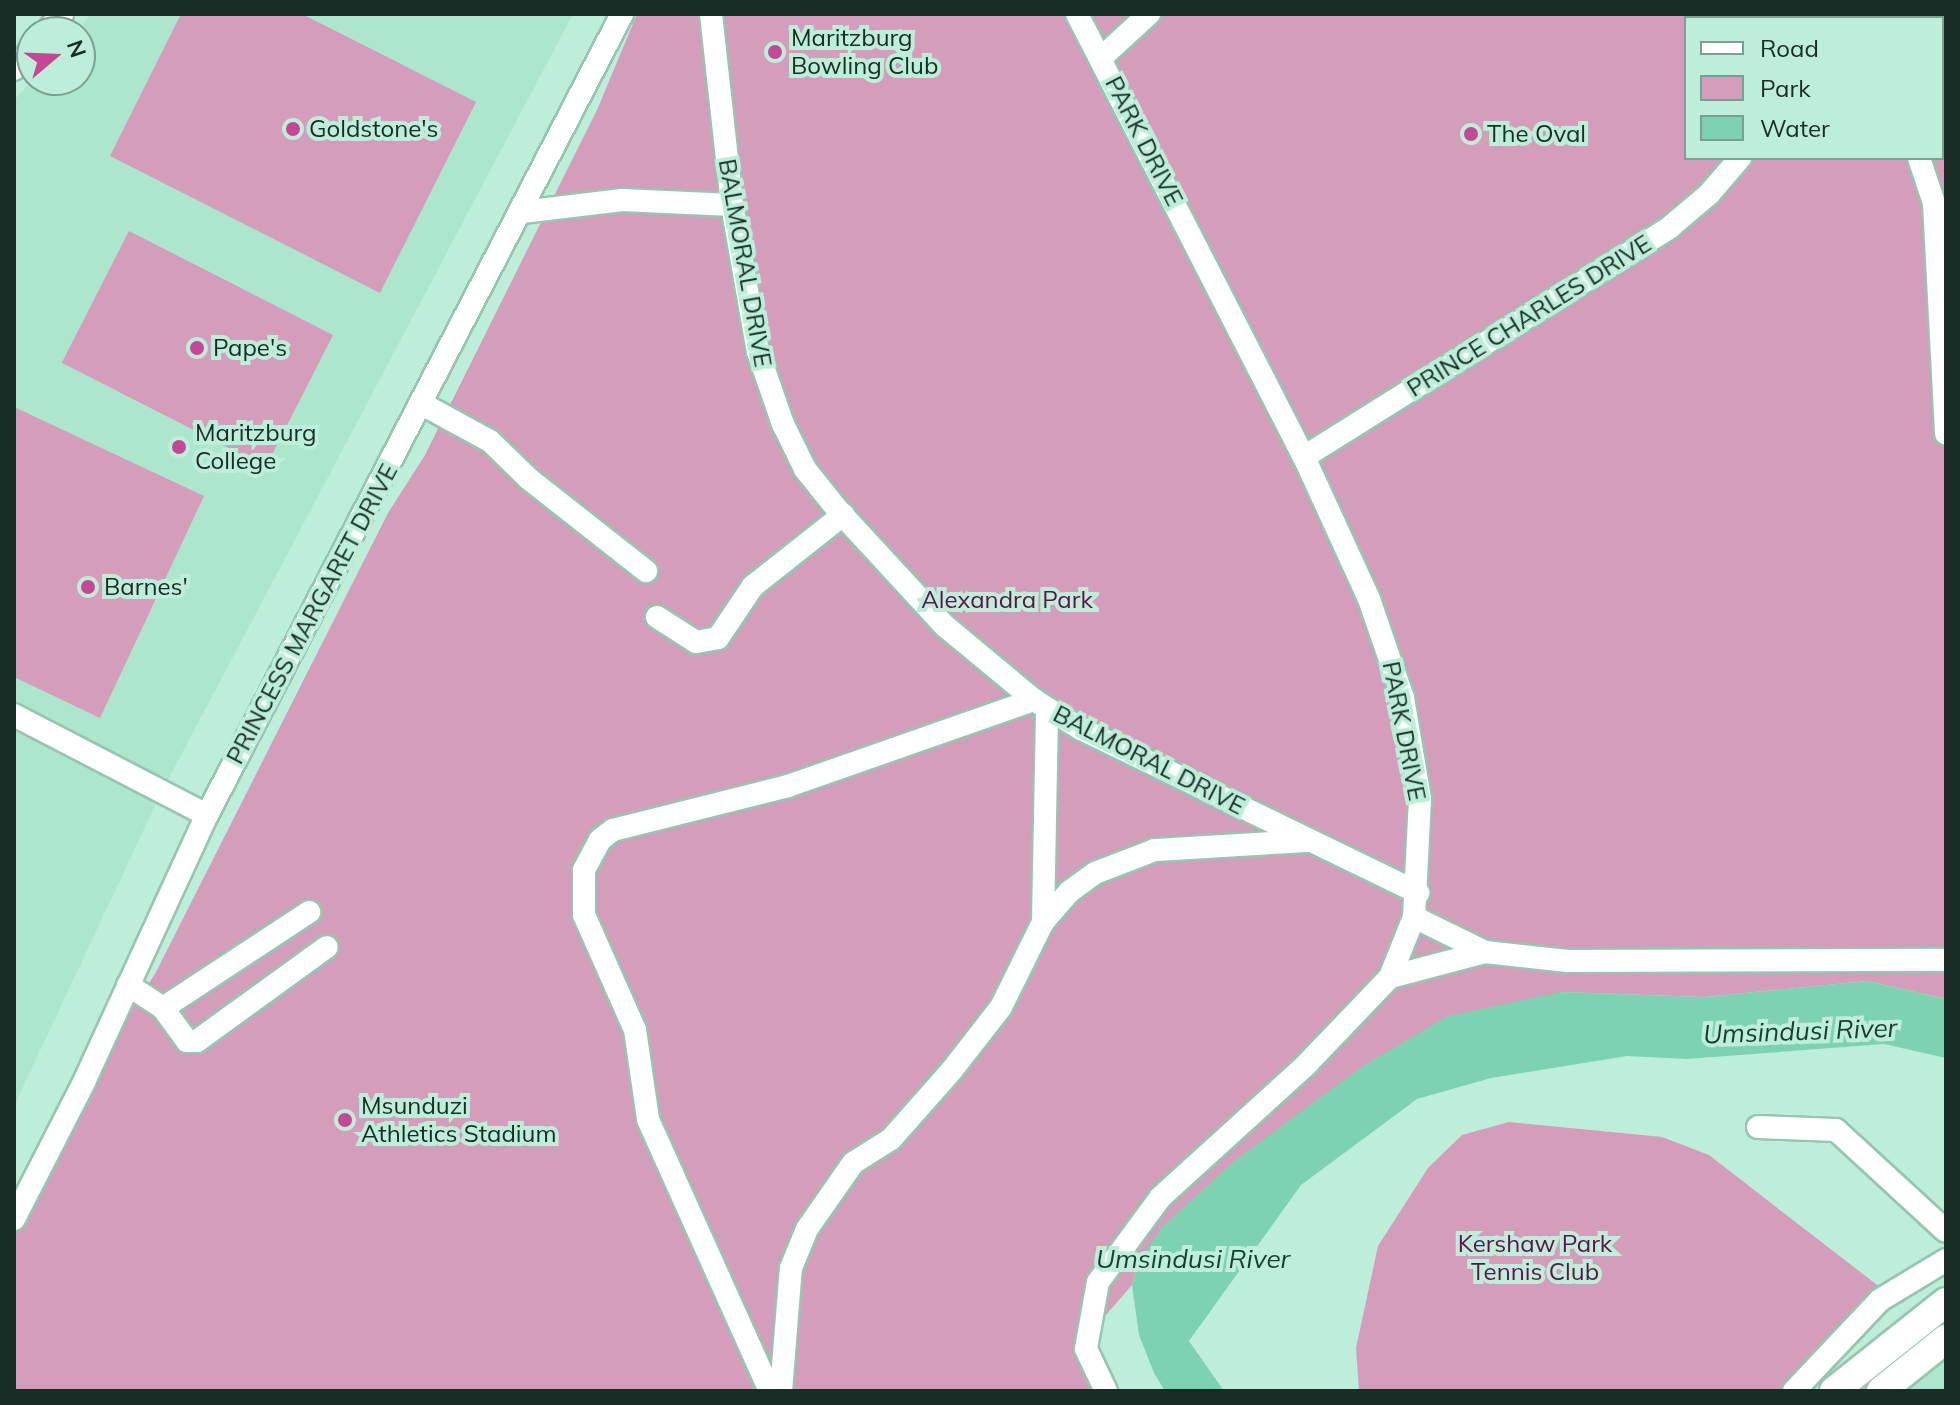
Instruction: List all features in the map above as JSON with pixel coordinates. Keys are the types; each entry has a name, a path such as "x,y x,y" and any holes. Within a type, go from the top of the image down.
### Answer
{"main road":[{"path":"1834,1391 1946,1302"},
{"path":"1881,1391 1946,1339"}],"street":[{"name":"PRINCESS MARGARET DRIVE","path":"14,1219 207,815 622,14"},
{"name":"BALMORAL DRIVE","path":"711,14 732,205 767,384 805,469 945,626 1040,704 1418,893"},
{"name":"PARK DRIVE","path":"1077,14 1102,57 1304,457 1369,599 1403,698 1420,799 1418,893 1414,917 1390,977 1306,1065 1160,1198 1107,1269 1088,1321 1086,1349 1106,1391"},
{"path":"1102,57 1149,14"},
{"name":"PRINCE CHARLES DRIVE","path":"1304,457 1678,221 1738,160"},
{"path":"1920,160 1934,203 1946,434"},
{"path":"522,212 622,200 732,205"},
{"path":"422,404 490,441 529,479 646,571"},
{"path":"657,617 696,642 718,638 753,586 843,515"},
{"path":"770,1391 648,1119 635,1030 584,915 584,870 600,840 613,830 788,786 1040,704 1043,922"},
{"path":"14,715 207,815"},
{"path":"781,1391 791,1268 807,1229 853,1163 907,1124 991,1019 1043,922 1095,873 1155,850 1313,841"},
{"path":"163,1008 309,912"},
{"path":"1414,917 1485,952 1568,961 1946,960"},
{"path":"128,985 163,1008 187,1041 197,1041 327,947"},
{"path":"1390,977 1485,952"},
{"path":"1758,1127 1836,1130 1946,1231"},
{"path":"1794,1391 1880,1300 1946,1260"}],"shaded area":[{"name":"Maritzburg College","path":"573,14 161,793 14,1106 14,100 18,96 96,96 96,16 89,16"},
{"path":"1946,1355 1946,1391 1902,1391"}],"green space":[{"name":"Goldstone's","path":"181,14 302,14 476,102 380,293 110,156"},
{"name":"Alexandra Park","path":"637,14 1869,14 1870,16 1684,16 1684,160 1944,160 1944,103 1946,106 1946,999 1867,981 1705,997 1561,992 1139,1261 1132,1285 1079,1346 1097,1391 14,1391 14,1207 30,1167 155,974 388,513 425,455 597,110"},
{"name":"Pape's","path":"129,231 333,335 266,467 62,363"},
{"name":"Barnes'","path":"14,407 204,496 100,718 14,677"},
{"name":"Kershaw Park Tennis Club","path":"1509,1122 1662,1137 1709,1155 1899,1302 1787,1391 1359,1391 1356,1348 1378,1246 1428,1168 1462,1135"}],"water":[{"name":"Umsindusi River","path":"1867,981 1946,999 1946,1058 1884,1044 1687,1059 1627,1056 1491,1078 1417,1099 1301,1185 1189,1341 1224,1391 1165,1391 1154,1373 1139,1335 1132,1285 1139,1261 1162,1227 1233,1162 1363,1066 1448,1016 1561,992 1705,997"}],"place":[{"name":"Maritzburg Bowling Club","path":"775,52"},
{"name":"Goldstone's","path":"293,129"},
{"name":"The Oval","path":"1471,134"},
{"name":"Pape's","path":"197,348"},
{"name":"Maritzburg College","path":"179,447"},
{"name":"Barnes'","path":"88,587"},
{"name":"Msunduzi Athletics Stadium","path":"345,1120"}]}
